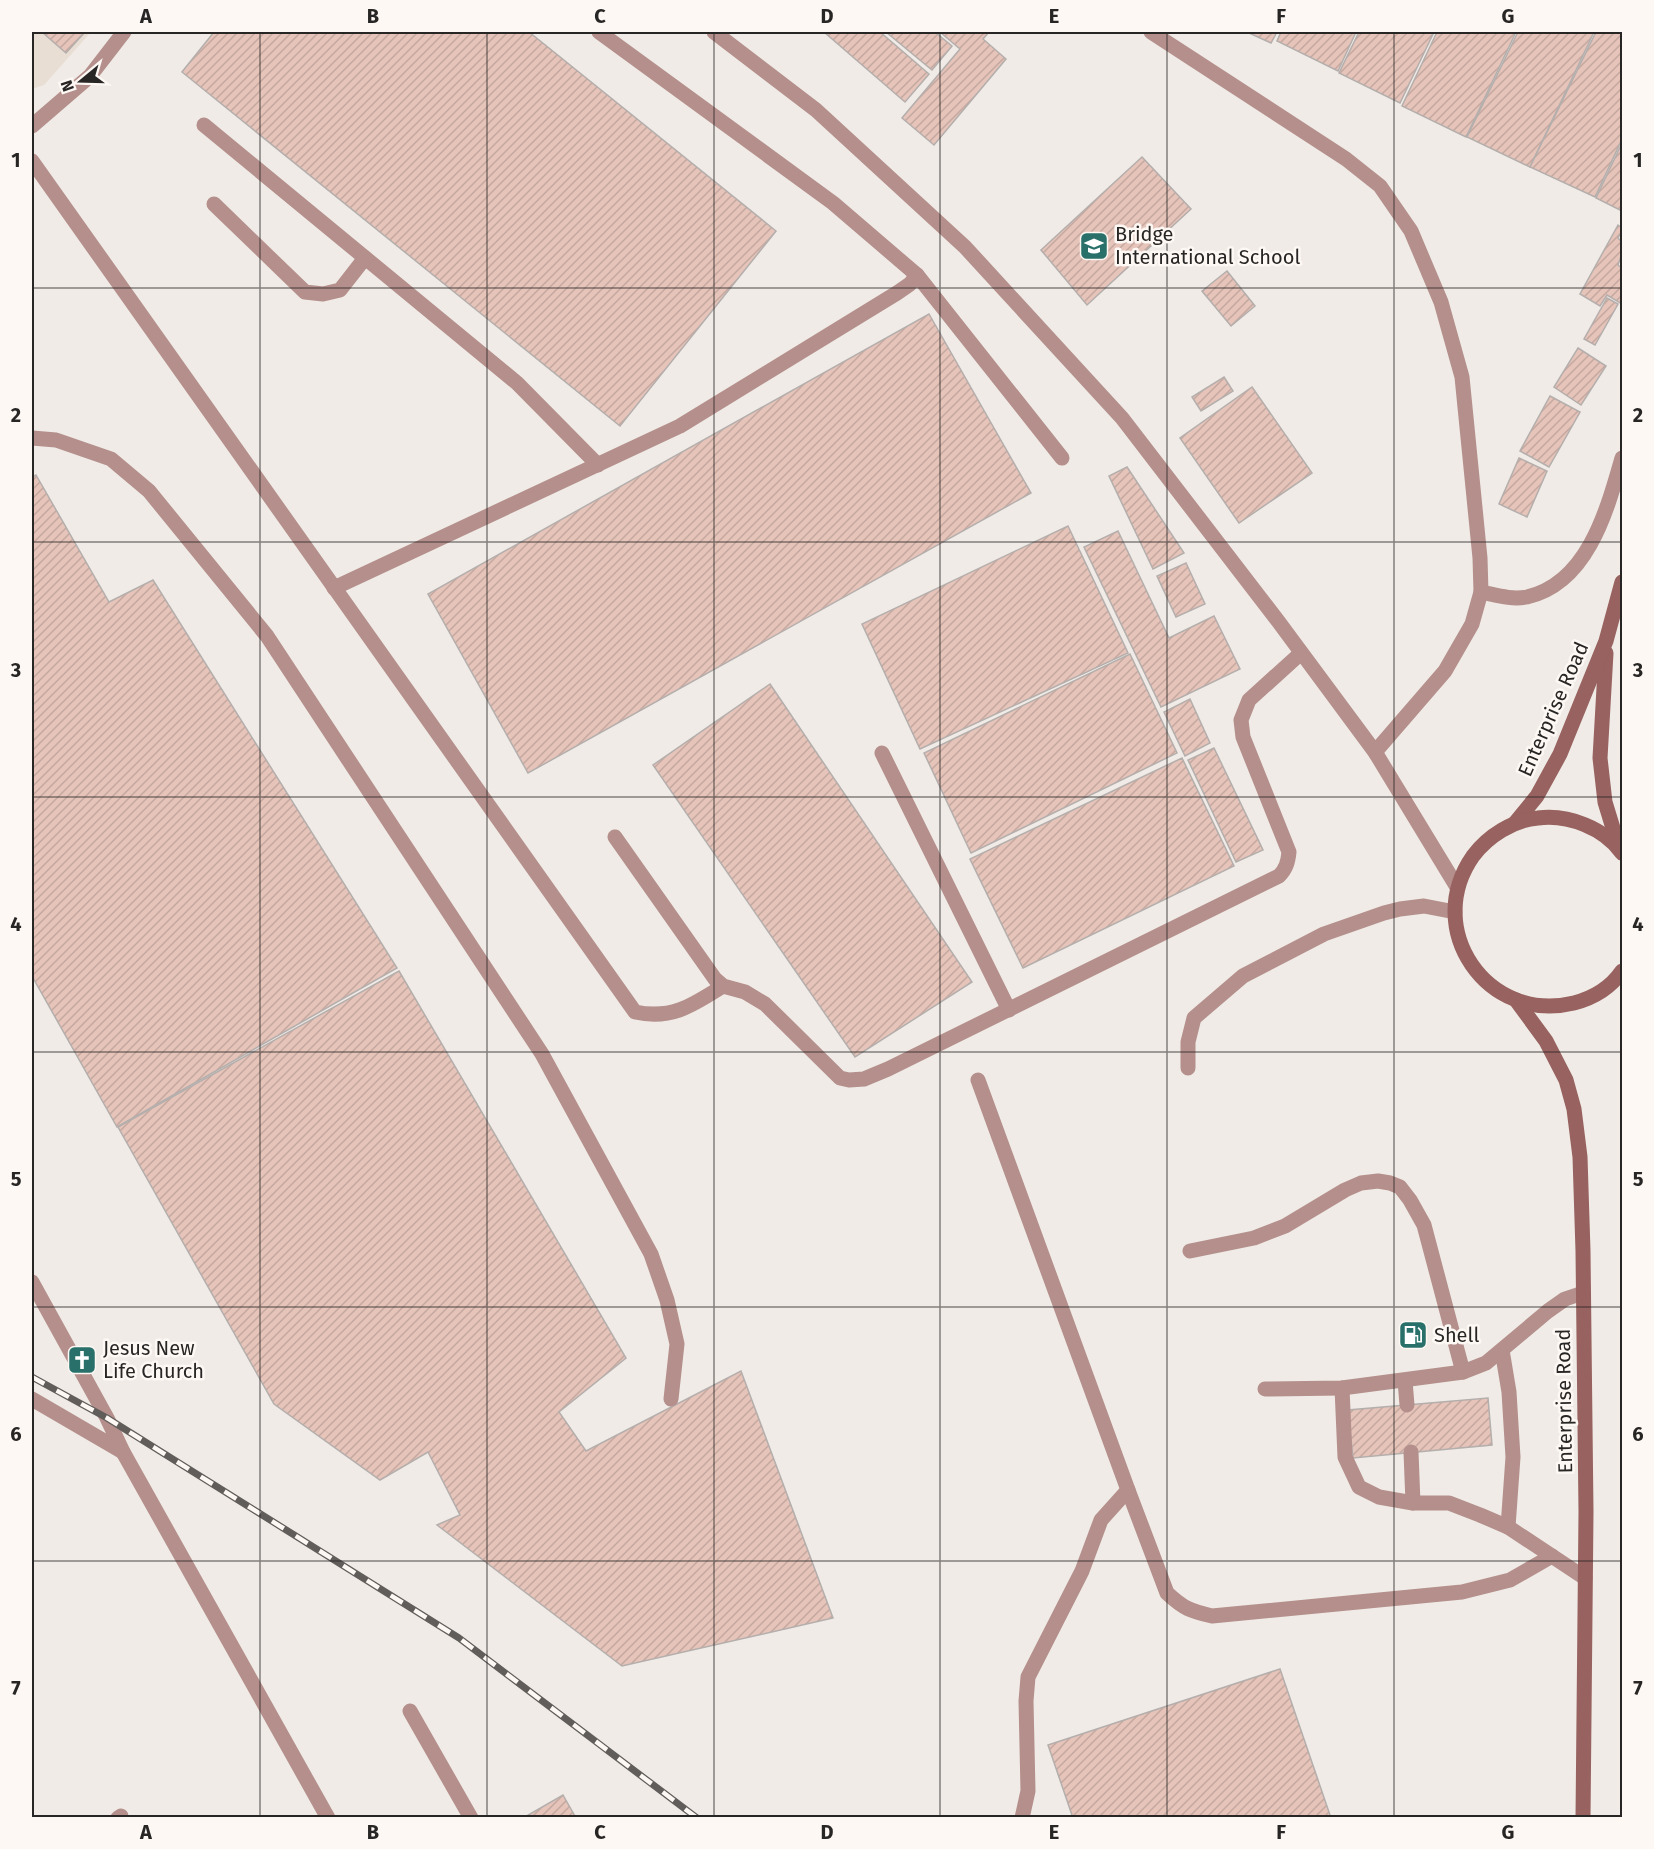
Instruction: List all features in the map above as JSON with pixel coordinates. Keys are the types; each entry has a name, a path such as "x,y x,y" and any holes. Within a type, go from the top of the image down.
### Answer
{"main road":[{"name":"Enterprise Road","path":"1515,823 1537,796 1560,754 1606,640 1623,582"},
{"name":"Enterprise Road","path":"1606,640 1600,758 1605,802 1621,851"},
{"path":"1621,851 1603,834 1582,823 1560,818 1537,818 1515,823 1495,834 1479,849 1465,868 1457,887 1455,912 1458,934 1466,956 1479,974 1496,990 1516,1000 1538,1006 1561,1006 1583,1000 1603,990 1623,971"},
{"name":"Enterprise Road","path":"1516,1000 1546,1041 1566,1080 1574,1109 1580,1157 1586,1512 1583,1818"}],"street":[{"path":"32,126 90,76 124,32"},
{"path":"599,32 833,203 917,275 1062,458"},
{"path":"714,32 816,110 965,247 1122,418 1375,752 1457,887"},
{"path":"1151,32 1346,159 1380,186 1411,231 1441,302 1462,377 1480,558 1481,592 1473,624 1445,671 1375,752"},
{"path":"204,126 517,383 598,465"},
{"path":"32,161 635,1012 650,1015 678,1011 692,1006 723,986"},
{"path":"214,204 305,292 323,294 340,290 365,258"},
{"path":"334,588 688,421 897,293 910,284 917,275"},
{"path":"32,438 56,440 111,459 148,491 267,636 542,1054 651,1254 667,1300 677,1344 671,1399"},
{"path":"1481,592 1508,598 1526,597 1545,591 1563,580 1590,543 1606,512 1623,458"},
{"path":"615,837 715,980 723,986 746,992 765,1004 840,1078 864,1079 1279,876 1288,862 1289,852 1243,737 1241,720 1249,700 1301,653"},
{"path":"882,753 1009,1010"},
{"path":"1188,1068 1188,1042 1194,1018 1243,976 1324,934 1384,913 1424,906 1455,912"},
{"path":"978,1080 1167,1593 1189,1610 1212,1616 1462,1592 1510,1580 1552,1556"},
{"path":"1190,1251 1254,1238 1285,1226 1361,1183 1390,1182 1400,1187 1405,1193 1424,1225 1463,1372"},
{"path":"32,1282 107,1418 123,1452 328,1818"},
{"path":"1265,1389 1342,1388 1463,1372 1486,1363 1548,1311 1565,1299 1583,1293"},
{"path":"1502,1350 1509,1392 1514,1457 1508,1527"},
{"path":"1405,1381 1407,1405"},
{"path":"1342,1388 1345,1457 1359,1487 1379,1497 1413,1503 1449,1503 1508,1527 1585,1578"},
{"path":"32,1399 123,1452"},
{"path":"1411,1452 1413,1503"},
{"path":"1022,1818 1028,1791 1026,1701 1028,1677 1082,1571 1101,1520 1128,1490"},
{"path":"410,1711 471,1818"}],"shaded area":[{"path":"32,32 91,32 44,85 32,89"}],"building":[{"path":"42,32 85,32 66,53"},
{"path":"214,32 529,32 776,231 620,426 182,72"},
{"path":"824,32 880,32 929,74 905,102"},
{"path":"886,32 935,32 952,46 932,70"},
{"path":"940,32 989,32 983,39 1006,59 934,145 902,118 960,49"},
{"path":"1247,32 1277,32 1271,43"},
{"path":"1281,32 1356,32 1338,71 1277,41"},
{"path":"1359,32 1434,32 1400,103 1339,73"},
{"path":"1437,32 1516,32 1466,137 1402,106"},
{"path":"1518,32 1594,32 1530,167 1467,137"},
{"path":"1596,32 1622,32 1622,139 1595,197 1530,167"},
{"path":"1622,143 1622,211 1596,198"},
{"path":"1142,157 1191,209 1087,305 1041,250"},
{"path":"1618,225 1622,228 1618,238 1622,242 1622,253 1618,265 1622,268 1622,304 1607,295 1600,306 1580,294"},
{"path":"1227,271 1255,306 1231,326 1202,291"},
{"path":"1607,298 1618,304 1595,345 1584,339"},
{"path":"929,314 1031,493 528,773 428,594"},
{"path":"1578,348 1606,366 1581,405 1554,387"},
{"path":"1224,377 1233,391 1201,411 1192,397"},
{"path":"1252,387 1312,473 1239,523 1180,438"},
{"path":"1550,396 1580,412 1549,467 1520,451"},
{"path":"1519,458 1547,471 1527,517 1499,504"},
{"path":"1127,467 1184,553 1153,569 1109,476"},
{"path":"36,475 109,602 153,580 397,968 117,1127 32,976 32,477"},
{"path":"1068,526 1128,653 920,749 862,624"},
{"path":"1118,531 1169,638 1214,616 1240,669 1161,707 1084,547"},
{"path":"1186,563 1205,604 1176,617 1157,576"},
{"path":"1130,654 1177,753 971,853 924,753"},
{"path":"770,684 972,982 855,1057 653,765"},
{"path":"1190,699 1210,743 1185,756 1164,712"},
{"path":"1214,748 1263,850 1236,862 1188,760"},
{"path":"1182,758 1234,866 1023,968 970,859"},
{"path":"399,971 626,1358 559,1412 586,1451 741,1371 833,1618 622,1666 437,1525 460,1515 428,1452 380,1480 274,1404 118,1127"},
{"path":"1488,1398 1492,1445 1353,1458 1348,1410"},
{"path":"1280,1669 1331,1818 1073,1818 1048,1745"},
{"path":"563,1795 576,1818 523,1818"}],"railway":[{"path":"32,1377 107,1418 459,1638 697,1818"}],"place":[{"name":"Bridge International School","path":"1094,246"},
{"name":"Shell","path":"1413,1335"},
{"name":"Jesus New Life Church","path":"82,1360"}]}
